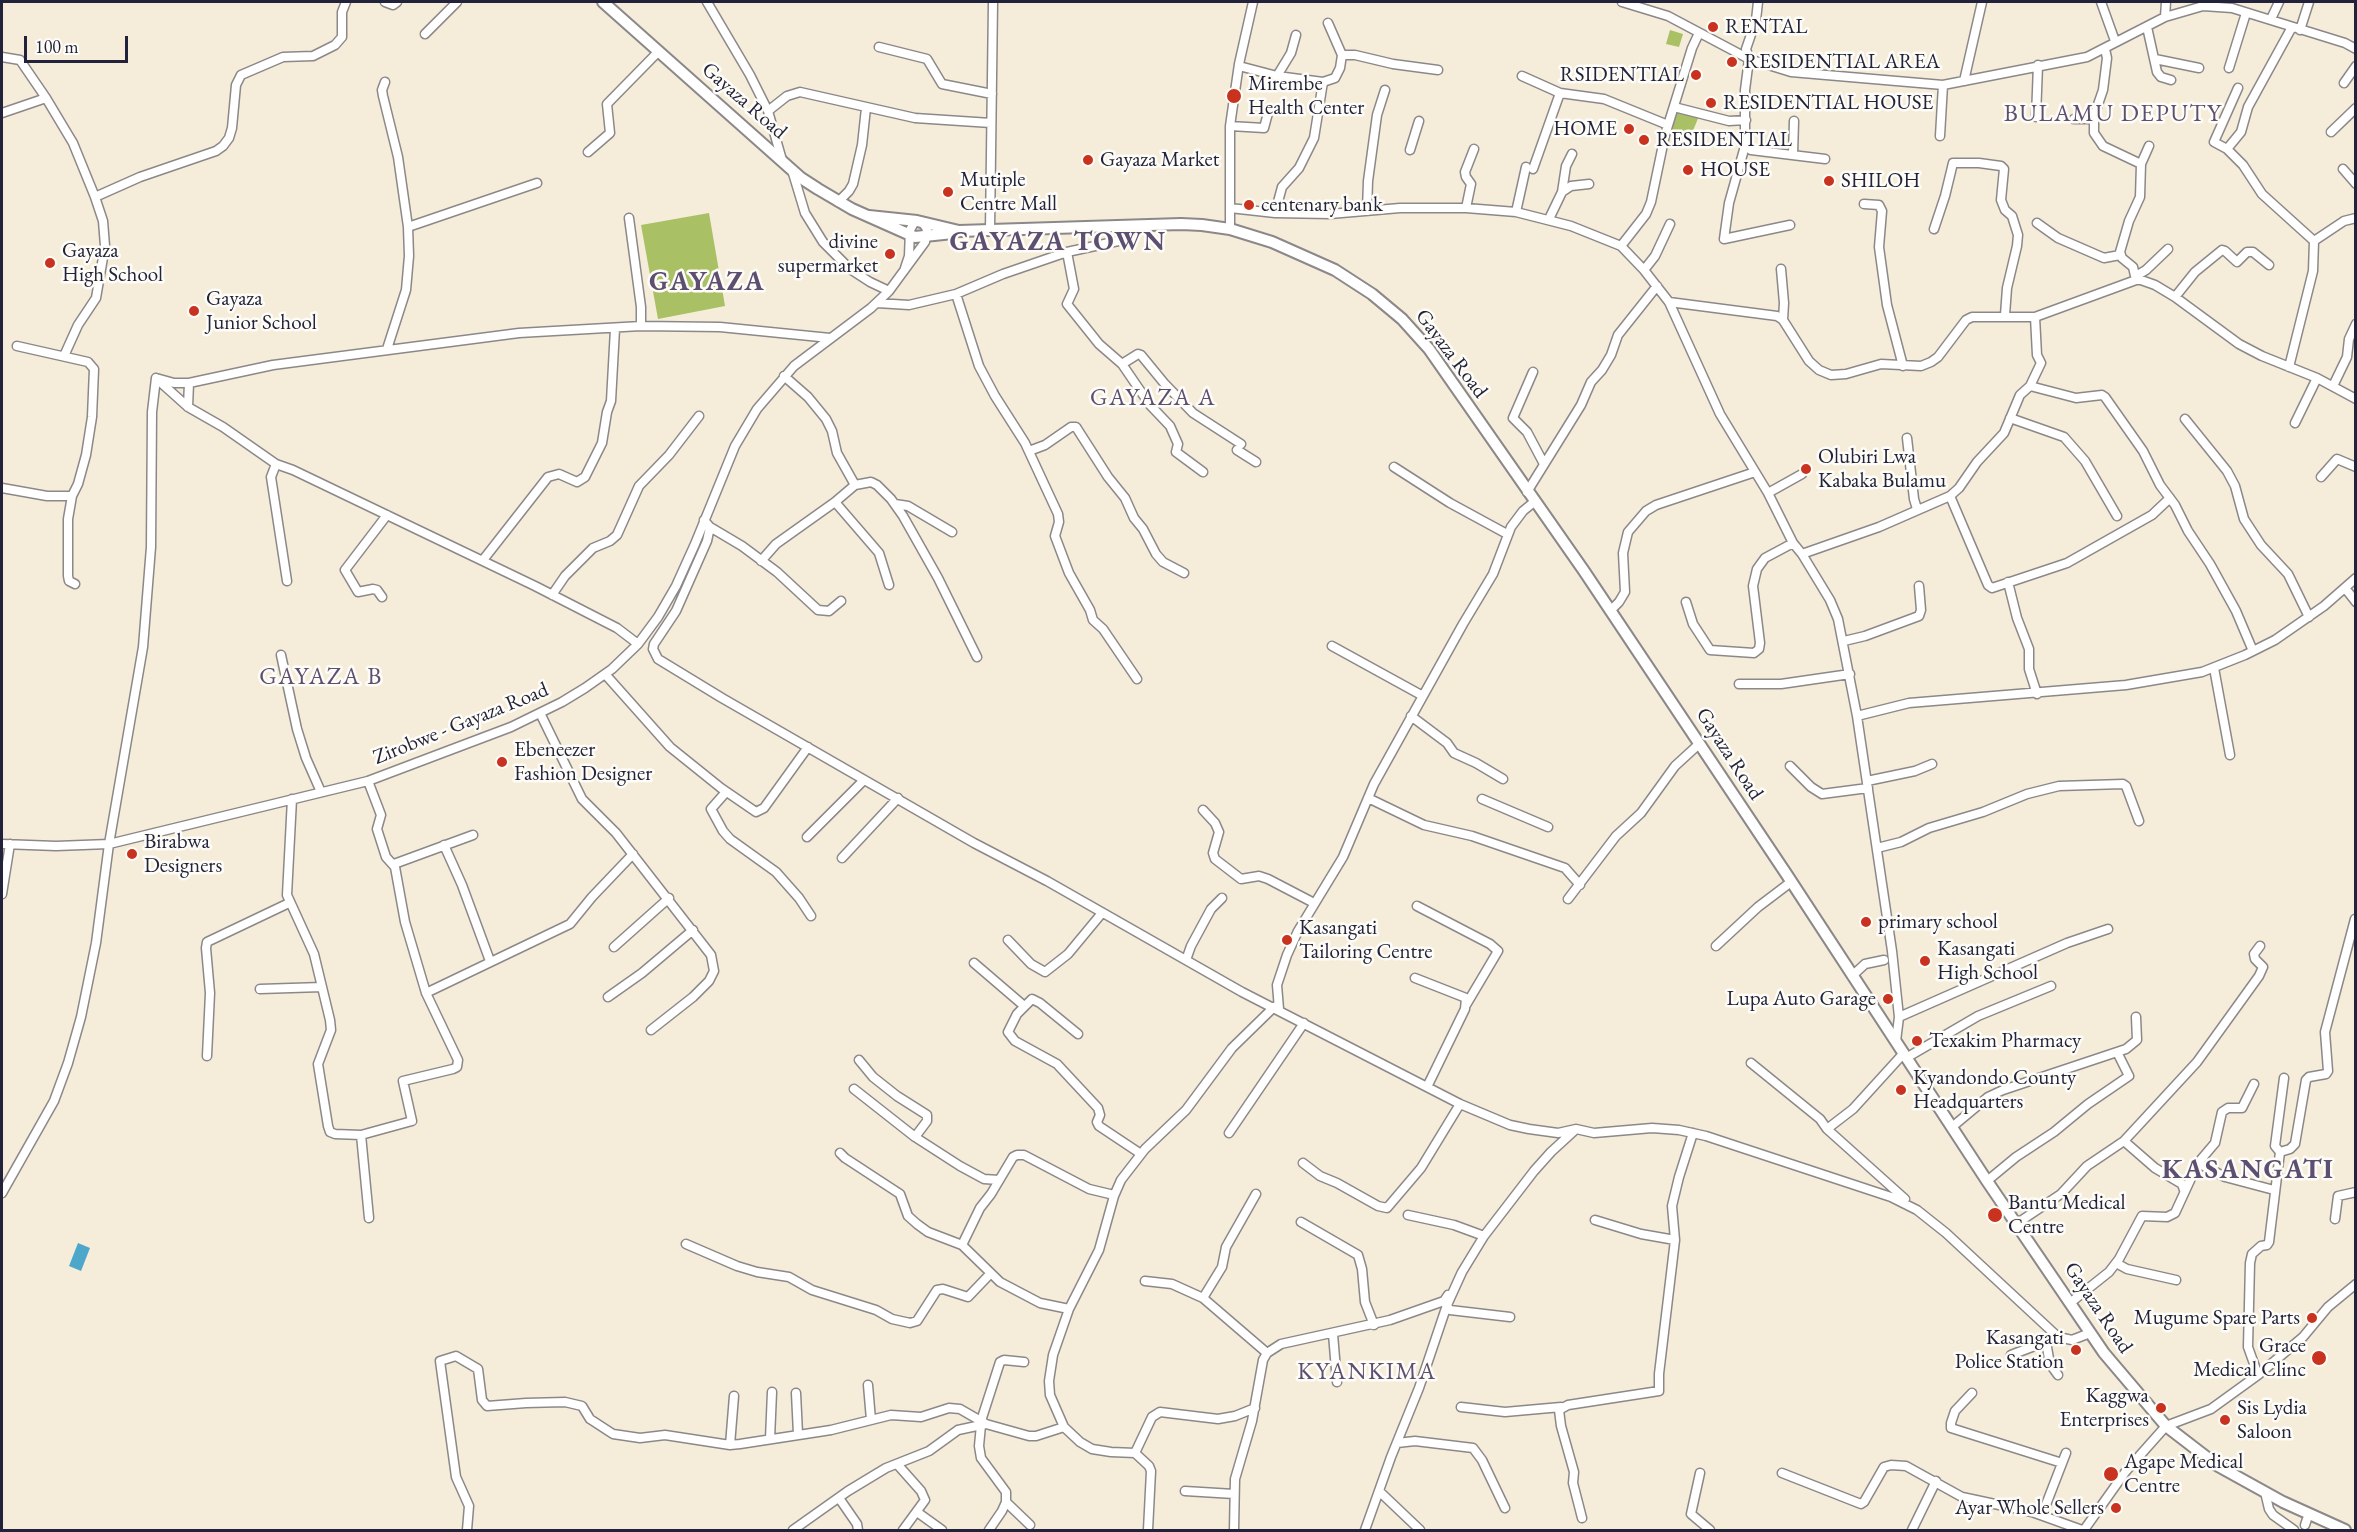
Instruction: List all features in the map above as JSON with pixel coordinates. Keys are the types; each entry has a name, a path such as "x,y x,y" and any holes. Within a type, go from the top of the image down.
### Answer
{"main road":[{"name":"Gayaza Road","path":"603,2 792,170 837,202 909,235 927,237 959,231 1126,225 1227,226 1282,246 1335,270 1372,294 1402,319 1429,349 1610,611 1987,1181 2122,1377 2166,1426 2218,1466 2265,1492 2345,1530"},
{"name":"Gayaza Road","path":"869,216 919,221 959,231"}],"street":[{"path":"95,197 140,177 216,151 223,146 232,128 236,85 241,75 283,57 313,56 335,45 342,37 342,12 346,2"},
{"path":"385,2 393,5 397,2"},
{"path":"425,34 456,2"},
{"path":"707,2 750,75 768,111 782,160"},
{"path":"990,230 993,2"},
{"path":"1227,226 1230,208 1228,156 1230,126 1239,66 1253,2"},
{"path":"1622,2 1668,16 1749,59 1791,72 1943,85 2087,57 2165,17 2200,4 2224,4 2246,13 2345,42 2355,49"},
{"path":"1758,2 1756,21 1746,49 1749,59 1745,90 1744,146 1729,203 1724,239 1790,225"},
{"path":"1964,81 1982,2"},
{"path":"2101,2 2115,41"},
{"path":"2165,17 2166,2"},
{"path":"2271,19 2279,2"},
{"path":"2227,149 2241,132 2248,107 2296,28 2309,2"},
{"path":"2229,68 2246,13"},
{"path":"1239,66 1277,76 1330,81 1337,74 1342,55 1328,23"},
{"path":"2147,27 2158,75 2171,80"},
{"path":"1621,246 1646,214 1651,202 1668,124 1699,33"},
{"path":"1277,76 1291,53 1296,35"},
{"path":"879,46 927,59 942,84 992,94"},
{"path":"2105,49 2107,58 2103,90 2094,116 2094,133 2103,146 2141,164"},
{"path":"588,153 610,133 607,104 658,52"},
{"path":"1342,55 1355,55 1393,64 1438,70"},
{"path":"2,57 20,60 46,98 73,143 103,221 105,246 101,280 96,298 78,325 64,356"},
{"path":"2155,60 2199,68"},
{"path":"2036,117 2038,65"},
{"path":"2344,83 2355,66"},
{"path":"1522,76 1560,93 1604,99 1668,124"},
{"path":"385,82 382,90 398,157 408,227 409,272 406,290 387,349"},
{"path":"1275,213 1282,187 1299,168 1314,138 1323,82"},
{"path":"1940,136 1943,85"},
{"path":"2238,88 2214,141 2227,149 2243,165 2262,194 2314,241 2313,271 2289,366"},
{"path":"1367,211 1368,181 1377,115 1385,90"},
{"path":"768,111 787,96 800,92 915,118 991,123"},
{"path":"1516,212 1530,168 1560,93"},
{"path":"2,113 46,98"},
{"path":"1674,107 1729,121 1746,120"},
{"path":"837,202 853,184 862,145 866,108"},
{"path":"2331,132 2355,108"},
{"path":"1230,126 1264,128 1268,113"},
{"path":"2074,119 2091,119 2094,116"},
{"path":"1410,150 1419,121"},
{"path":"1793,155 1794,121"},
{"path":"2120,255 2129,221 2140,197 2141,164 2149,146"},
{"path":"1466,208 1471,184 1465,172 1474,149"},
{"path":"1751,150 1825,159"},
{"path":"1549,219 1562,192 1566,166 1572,154"},
{"path":"1934,228 1953,163 1979,163 2001,166 2004,169 2001,200 2005,210 2012,216 2018,236 2007,288 2005,315"},
{"path":"2343,169 2355,184"},
{"path":"792,170 805,213 823,243 850,269 889,291"},
{"path":"408,227 537,183"},
{"path":"1562,192 1571,186 1588,184"},
{"path":"1864,204 1879,205 1882,211 1879,248 1888,313 1903,366"},
{"path":"1230,208 1275,213 1330,214 1400,208 1466,208 1516,212 1549,219 1621,246 1657,286 1669,302 1720,414 1835,609 1850,674 1893,951 1899,1017 1896,1041"},
{"path":"629,218 639,290 641,326"},
{"path":"2314,241 2344,221 2355,218"},
{"path":"919,221 927,229 927,237"},
{"name":"Zirobwe - Gayaza Road","path":"903,274 909,256 911,226 919,221"},
{"path":"2037,223 2058,238 2104,258 2120,255"},
{"path":"1644,270 1655,256 1670,224"},
{"path":"877,303 909,305 956,294 1003,274 1067,252 1123,240 1126,225"},
{"name":"Zirobwe - Gayaza Road","path":"6,844 56,846 109,844 369,781 452,751 568,699 605,674 638,644 676,586 707,524 735,446 757,409 784,376 889,291 927,237"},
{"path":"1669,302 1777,316 1783,320 1809,361 1819,370 1831,375 1846,374 1881,364 1921,366 1931,363 1956,336 1966,320 1972,317 2005,315 2035,317 2136,278 2168,249"},
{"path":"2175,297 2195,272 2222,250 2237,262 2247,252 2253,252 2268,265"},
{"path":"1067,252 1074,289 1067,304 1099,344 1122,364 1150,405 1170,426 1178,444 1176,452 1203,472"},
{"path":"2120,255 2133,267 2136,278"},
{"path":"1781,269 1783,320"},
{"path":"2136,278 2156,285 2175,297 2213,324 2228,338 2262,356 2317,378 2355,399"},
{"path":"1527,492 1581,405 1591,382 1611,355 1618,335 1657,286"},
{"path":"956,294 979,366 1029,451 1058,514 1056,540 1074,583 1090,610 1093,620 1103,629 1137,679"},
{"path":"1802,554 1879,527 1950,496 1959,488 1977,462 1999,440 2020,395 2030,386 2041,363 2037,355 2035,317"},
{"path":"2333,386 2347,357 2349,339 2355,324"},
{"path":"156,378 174,383 189,383 273,365 519,333 641,326 720,327 830,338"},
{"path":"483,560 548,477 559,474 577,482 585,477 602,443 611,401 615,329"},
{"path":"17,346 91,363 95,375 86,455 78,484 72,496 68,519 69,581 75,584"},
{"path":"1122,364 1138,354 1141,355 1193,413 1256,462"},
{"path":"1533,372 1513,418 1527,432 1544,464"},
{"path":"784,376 808,397 826,419 832,431 837,453 855,485"},
{"path":"156,378 188,407 223,427 276,464 483,560 616,628 638,644"},
{"path":"2,1193 54,1101 81,1017 96,944 109,844 143,648 151,547 152,412 156,378"},
{"path":"2295,423 2317,378"},
{"path":"188,407 189,383"},
{"path":"2030,386 2076,398 2104,396 2143,451 2160,485 2229,598 2253,651"},
{"path":"552,595 565,576 592,548 618,535 639,486 669,456 699,416"},
{"path":"2010,418 2064,437 2085,461 2116,516"},
{"path":"2185,418 2227,471 2235,486 2248,527 2288,574 2309,617"},
{"path":"1029,451 1045,445 1071,427 1076,427 1108,477 1125,498 1156,554 1163,562 1184,573"},
{"path":"1907,438 1917,509"},
{"path":"2321,477 2337,459 2355,467"},
{"path":"276,464 272,472 271,483 287,581"},
{"path":"1394,467 1449,502 1508,534"},
{"path":"1610,611 1625,592 1623,553 1628,532 1646,511 1656,505 1755,472"},
{"path":"1768,493 1802,474"},
{"path":"761,561 776,544 855,485 871,482 877,485 895,504 938,578 977,657"},
{"path":"2,488 47,496 72,496"},
{"path":"1950,496 1988,585 1992,588 2067,563 2152,515 2170,498"},
{"path":"835,502 874,545 883,561 889,585"},
{"path":"1148,1530 1151,1471 1149,1466 1136,1453 1092,1449 1080,1442 1064,1427 1054,1407 1049,1381 1053,1355 1069,1309 1100,1250 1114,1195 1121,1180 1141,1154 1186,1110 1232,1048 1276,1008 1281,971 1292,943 1343,857 1368,798 1411,716 1493,574 1515,520 1534,502"},
{"path":"895,504 908,506 952,532"},
{"path":"381,597 377,590 373,589 358,592 345,570 387,515"},
{"path":"707,524 761,561 818,610 829,611 841,601"},
{"path":"707,524 707,541 676,611 654,644 654,655 864,780 1340,1044 1460,1104 1519,1128 1558,1133 1576,1129 1594,1133 1658,1128 1693,1133 1890,1197 1917,1210"},
{"path":"1686,602 1693,624 1710,650 1752,651 1759,649 1753,589 1756,569 1765,558 1794,543"},
{"path":"1857,716 1926,701 2037,693 2162,680 2214,668 2275,640 2309,617 2355,578"},
{"path":"2008,582 2017,618 2029,649 2029,669 2037,693"},
{"path":"1844,641 1865,636 1919,616 1921,610 1919,586"},
{"path":"2345,588 2355,602"},
{"path":"1332,646 1423,696"},
{"path":"281,655 297,729 306,758 321,792"},
{"path":"2214,668 2230,755"},
{"path":"605,674 661,739 726,792 752,810 760,811 808,747"},
{"path":"1739,684 1781,684 1850,674"},
{"path":"540,713 582,799 616,833 669,898 711,955 714,966 712,977 693,997 651,1030"},
{"path":"1411,716 1447,742 1454,753 1503,779"},
{"path":"1568,899 1616,836 1641,813 1675,766 1699,744"},
{"path":"1790,766 1811,787 1822,794 1867,785 1932,764"},
{"path":"807,837 864,780"},
{"path":"292,799 286,887 289,903 314,954 331,1030 318,1064 330,1132 361,1135 412,1121 403,1087 404,1080 457,1067 458,1060 426,993 405,922 394,864 386,857 377,830 381,815 369,781"},
{"path":"1877,848 1901,842 1929,828 1983,812 2027,794 2059,786 2123,784 2126,786 2139,820"},
{"path":"726,792 711,807 713,816 730,838 784,880 811,916"},
{"path":"842,858 898,798"},
{"path":"1368,798 1424,825 1472,836 1565,868 1580,885"},
{"path":"1482,799 1548,827"},
{"path":"1203,810 1215,823 1219,832 1213,854 1215,859 1241,879 1259,876 1314,903"},
{"path":"394,864 472,835"},
{"path":"2,894 6,844"},
{"path":"444,845 462,885 490,962"},
{"path":"426,993 570,924 633,854"},
{"path":"1716,945 1758,907 1791,882"},
{"path":"614,948 669,898"},
{"path":"1186,960 1211,909 1222,898"},
{"path":"207,1056 210,993 207,942 289,903"},
{"path":"1417,906 1490,944 1498,951 1466,1005 1427,1088"},
{"path":"1008,940 1031,964 1046,972 1068,954 1102,914"},
{"path":"2280,1152 2290,1149 2295,1144 2306,1080 2308,1077 2326,1074 2328,1071 2325,1032 2355,919"},
{"path":"1899,1017 2067,943 2108,929"},
{"path":"608,997 642,973 693,930"},
{"path":"2016,1224 2061,1194 2087,1166 2124,1141 2197,1062 2253,986 2263,967 2254,956 2260,946"},
{"path":"1852,976 1865,964 1884,960"},
{"path":"974,963 1023,1005"},
{"path":"1415,978 1466,998 1466,1005"},
{"path":"1827,1129 1853,1108 1904,1056 1978,1016 2051,986"},
{"path":"260,989 321,987"},
{"path":"1078,1034 1037,1000 1031,999 1023,1005 1008,1032 1010,1036 1057,1064 1098,1108 1100,1115 1097,1122 1100,1126 1141,1154"},
{"path":"1952,1127 1988,1097 2002,1090 2126,1049 2137,1040 2136,1017"},
{"path":"1229,1133 1304,1023"},
{"path":"1987,1181 2016,1157 2054,1132 2088,1104 2129,1076 2117,1052"},
{"path":"859,1060 873,1077 927,1115 927,1121 915,1137"},
{"path":"1751,1062 1815,1115 1827,1129 1973,1257 2004,1289 2058,1337 2072,1340 2090,1333"},
{"path":"2280,1152 2274,1146 2284,1078"},
{"path":"2070,1303 2109,1272 2142,1216 2172,1216 2198,1163 2215,1143 2222,1112 2228,1108 2242,1108 2254,1084"},
{"path":"854,1089 915,1137 973,1174 990,1181 999,1179"},
{"path":"1304,1163 1320,1176 1378,1206 1387,1208 1421,1168 1460,1104"},
{"path":"1365,1530 1409,1414 1445,1303 1484,1236 1542,1161 1576,1129"},
{"path":"1461,1407 1504,1412 1561,1407 1659,1391 1675,1240 1672,1206 1678,1177 1693,1133"},
{"path":"361,1135 369,1218"},
{"path":"2124,1141 2155,1168 2182,1184 2184,1190"},
{"path":"2258,1375 2248,1347 2250,1263 2252,1254 2269,1242 2280,1152"},
{"path":"840,1153 844,1158 900,1194 908,1216 928,1232 962,1245 990,1274 1028,1298 1069,1309"},
{"path":"962,1245 980,1208 1013,1157 1022,1155 1089,1189 1114,1195"},
{"path":"2198,1163 2225,1177 2274,1190"},
{"path":"2335,1219 2338,1196 2355,1192"},
{"path":"1203,1298 1222,1267 1226,1247 1256,1194"},
{"path":"1408,1215 1454,1225 1484,1236"},
{"path":"1595,1220 1641,1234 1675,1240"},
{"path":"1301,1222 1358,1255 1362,1269 1365,1302 1374,1325"},
{"path":"686,1244 756,1272 789,1276 812,1290 873,1309 892,1319 910,1323 917,1321 939,1289 968,1297 990,1274"},
{"path":"2116,1263 2133,1271 2176,1280"},
{"path":"1145,1281 1166,1282 1203,1298 1267,1353"},
{"path":"1782,1473 1856,1504 1864,1502 1884,1467 1906,1466 1962,1497 2042,1515 2083,1530 2126,1471 2166,1426 2211,1409 2258,1375 2303,1337 2328,1307 2355,1288"},
{"path":"1234,1530 1235,1479 1255,1408 1263,1360 1267,1353 1281,1344 1374,1325 1445,1303"},
{"path":"1445,1303 1450,1310 1509,1317"},
{"path":"1333,1334 1337,1382"},
{"path":"2012,1355 2058,1337"},
{"path":"2046,1342 2050,1364 2058,1375"},
{"path":"467,1530 469,1506 456,1477 440,1361 456,1356 478,1370 482,1400 487,1406 565,1402 582,1406 590,1419 613,1434 640,1438 665,1435 730,1445 831,1430 891,1415 921,1417 949,1408 960,1409 983,1423 1033,1437 1064,1427"},
{"path":"989,1530 1006,1502 1006,1492 981,1458 979,1446 983,1423 1000,1362 1004,1360 1024,1362"},
{"path":"868,1385 871,1420"},
{"path":"770,1439 772,1392"},
{"path":"796,1393 798,1434"},
{"path":"1972,1393 1955,1411 1951,1428 2062,1463"},
{"path":"730,1445 734,1396"},
{"path":"1561,1407 1559,1416 1574,1472 1572,1483 1582,1518"},
{"path":"1136,1453 1152,1417 1160,1412 1218,1419 1235,1416 1255,1408"},
{"path":"793,1530 862,1482 929,1451 952,1433 983,1423"},
{"path":"1397,1443 1415,1441 1473,1448 1482,1460 1505,1508"},
{"path":"2042,1515 2066,1453"},
{"path":"897,1464 925,1500 903,1530"},
{"path":"1700,1473 1691,1514 1710,1530"},
{"path":"1912,1530 1936,1481"},
{"path":"1185,1491 1234,1494"},
{"path":"1379,1491 1420,1530"},
{"path":"2265,1492 2269,1509 2273,1515 2294,1530"},
{"path":"839,1498 857,1524 858,1530"},
{"path":"1006,1502 1030,1525"},
{"path":"917,1512 942,1530"}],"green space":[{"path":"1670,30 1683,34 1679,47 1666,44"},
{"path":"1676,109 1699,116 1690,138 1669,130"},
{"path":"709,213 725,306 658,319 641,225"}],"water":[{"path":"78,1243 90,1248 81,1271 69,1266"}],"place":[{"name":"RENTAL","path":"1713,27"},
{"name":"RESIDENTIAL AREA","path":"1732,62"},
{"name":"RSIDENTIAL","path":"1696,75"},
{"name":"Mirembe Health Center","path":"1234,96"},
{"name":"RESIDENTIAL HOUSE","path":"1711,103"},
{"name":"HOME","path":"1629,129"},
{"name":"RESIDENTIAL","path":"1644,140"},
{"name":"Gayaza Market","path":"1088,160"},
{"name":"HOUSE","path":"1688,170"},
{"name":"SHILOH","path":"1829,181"},
{"name":"Mutiple Centre Mall","path":"948,192"},
{"name":"centenary bank","path":"1249,205"},
{"name":"divine supermarket","path":"890,254"},
{"name":"Gayaza High School","path":"50,263"},
{"name":"Gayaza Junior School","path":"194,311"},
{"name":"Olubiri Lwa Kabaka Bulamu","path":"1806,469"},
{"name":"Ebeneezer Fashion Designer","path":"502,762"},
{"name":"Birabwa Designers","path":"132,854"},
{"name":"primary school","path":"1866,922"},
{"name":"Kasangati Tailoring Centre","path":"1287,940"},
{"name":"Kasangati High School","path":"1925,961"},
{"name":"Lupa Auto Garage","path":"1888,999"},
{"name":"Texakim Pharmacy","path":"1917,1041"},
{"name":"Kyandondo County Headquarters","path":"1901,1090"},
{"name":"Bantu Medical Centre","path":"1995,1215"},
{"name":"Mugume Spare Parts","path":"2312,1318"},
{"name":"Kasangati Police Station","path":"2076,1350"},
{"name":"Grace Medical Clinc","path":"2319,1358"},
{"name":"Kaggwa Enterprises","path":"2161,1408"},
{"name":"Sis Lydia Saloon","path":"2225,1420"},
{"name":"Agape Medical Centre","path":"2111,1474"},
{"name":"Ayar Whole Sellers","path":"2116,1508"}],"district":[{"name":"BULAMU DEPUTY","path":"2113,114"},
{"name":"GAYAZA TOWN","path":"1058,243"},
{"name":"GAYAZA","path":"707,283"},
{"name":"GAYAZA A","path":"1153,398"},
{"name":"GAYAZA B","path":"321,677"},
{"name":"KASANGATI","path":"2248,1171"},
{"name":"KYANKIMA","path":"1367,1372"}]}
